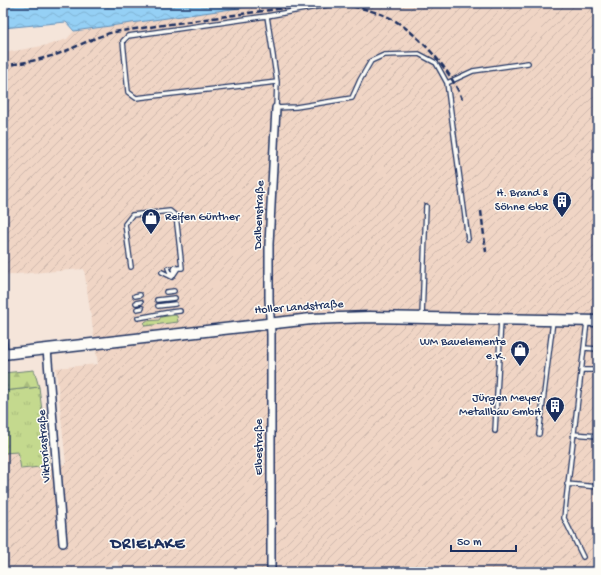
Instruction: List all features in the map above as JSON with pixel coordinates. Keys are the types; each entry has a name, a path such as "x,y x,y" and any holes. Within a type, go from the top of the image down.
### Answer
{"main road":[{"name":"Holler Landstraße","path":"5,354 311,319 352,317 422,317 598,321"}],"street":[{"name":"Dalbenstraße","path":"270,323 269,244 276,108"},
{"name":"Elbestraße","path":"270,323 271,572"},
{"name":"Viktoriastraße","path":"48,349 63,543"}],"lane":[{"path":"277,82 136,98 128,92 123,41 128,36 267,16 338,3"},
{"path":"267,16 277,82 276,108 296,107 352,98 371,61 384,55 419,54 436,63 447,83 468,239"},
{"path":"447,83 474,71 528,63"},
{"path":"422,317 426,206"},
{"path":"131,267 125,224 132,215 170,211 176,216 182,268 178,268 172,277"},
{"path":"172,277 175,267"},
{"path":"168,268 172,277"},
{"path":"162,272 172,277"},
{"path":"166,292 174,291"},
{"path":"135,296 140,295"},
{"path":"158,300 175,298"},
{"path":"136,303 141,302"},
{"path":"158,306 175,304"},
{"path":"137,309 142,308"},
{"path":"138,318 156,315 159,313 180,311"},
{"path":"495,431 501,319"},
{"path":"539,434 553,320"},
{"path":"583,557 564,518 587,321"},
{"path":"3,328 5,354"},
{"path":"584,348 598,348"},
{"path":"581,370 598,370"},
{"path":"573,434 598,436"},
{"path":"567,484 598,487"}],"shaded area":[{"path":"275,3 598,3 598,572 122,572 117,560 98,572 3,572 3,453 18,452 21,469 66,464 56,368 98,364 84,269 3,275 3,53 48,45 67,39 74,31"}],"green space":[{"path":"177,316 178,322 145,326 144,323 146,321 159,320 161,317"},
{"path":"34,370 39,387 3,391 3,373"},
{"path":"39,387 49,466 21,469 18,452 3,453 3,391"}],"water":[{"path":"3,3 275,3 74,31 66,22 3,28"}],"railway":[{"path":"3,66 51,56 114,32 319,3"},
{"path":"335,3 376,12 391,18 407,29 435,56 451,78 462,99"},
{"path":"481,211 486,252"}],"place":[{"name":"H. Brand & Söhne GbR","path":"562,218"},
{"name":"Reifen Günther","path":"151,235"},
{"name":"WM Bauelemente e.K.","path":"520,367"},
{"name":"Jürgen Meyer Metallbau GmbH","path":"555,423"}],"district":[{"name":"DRIELAKE","path":"148,545"}]}
